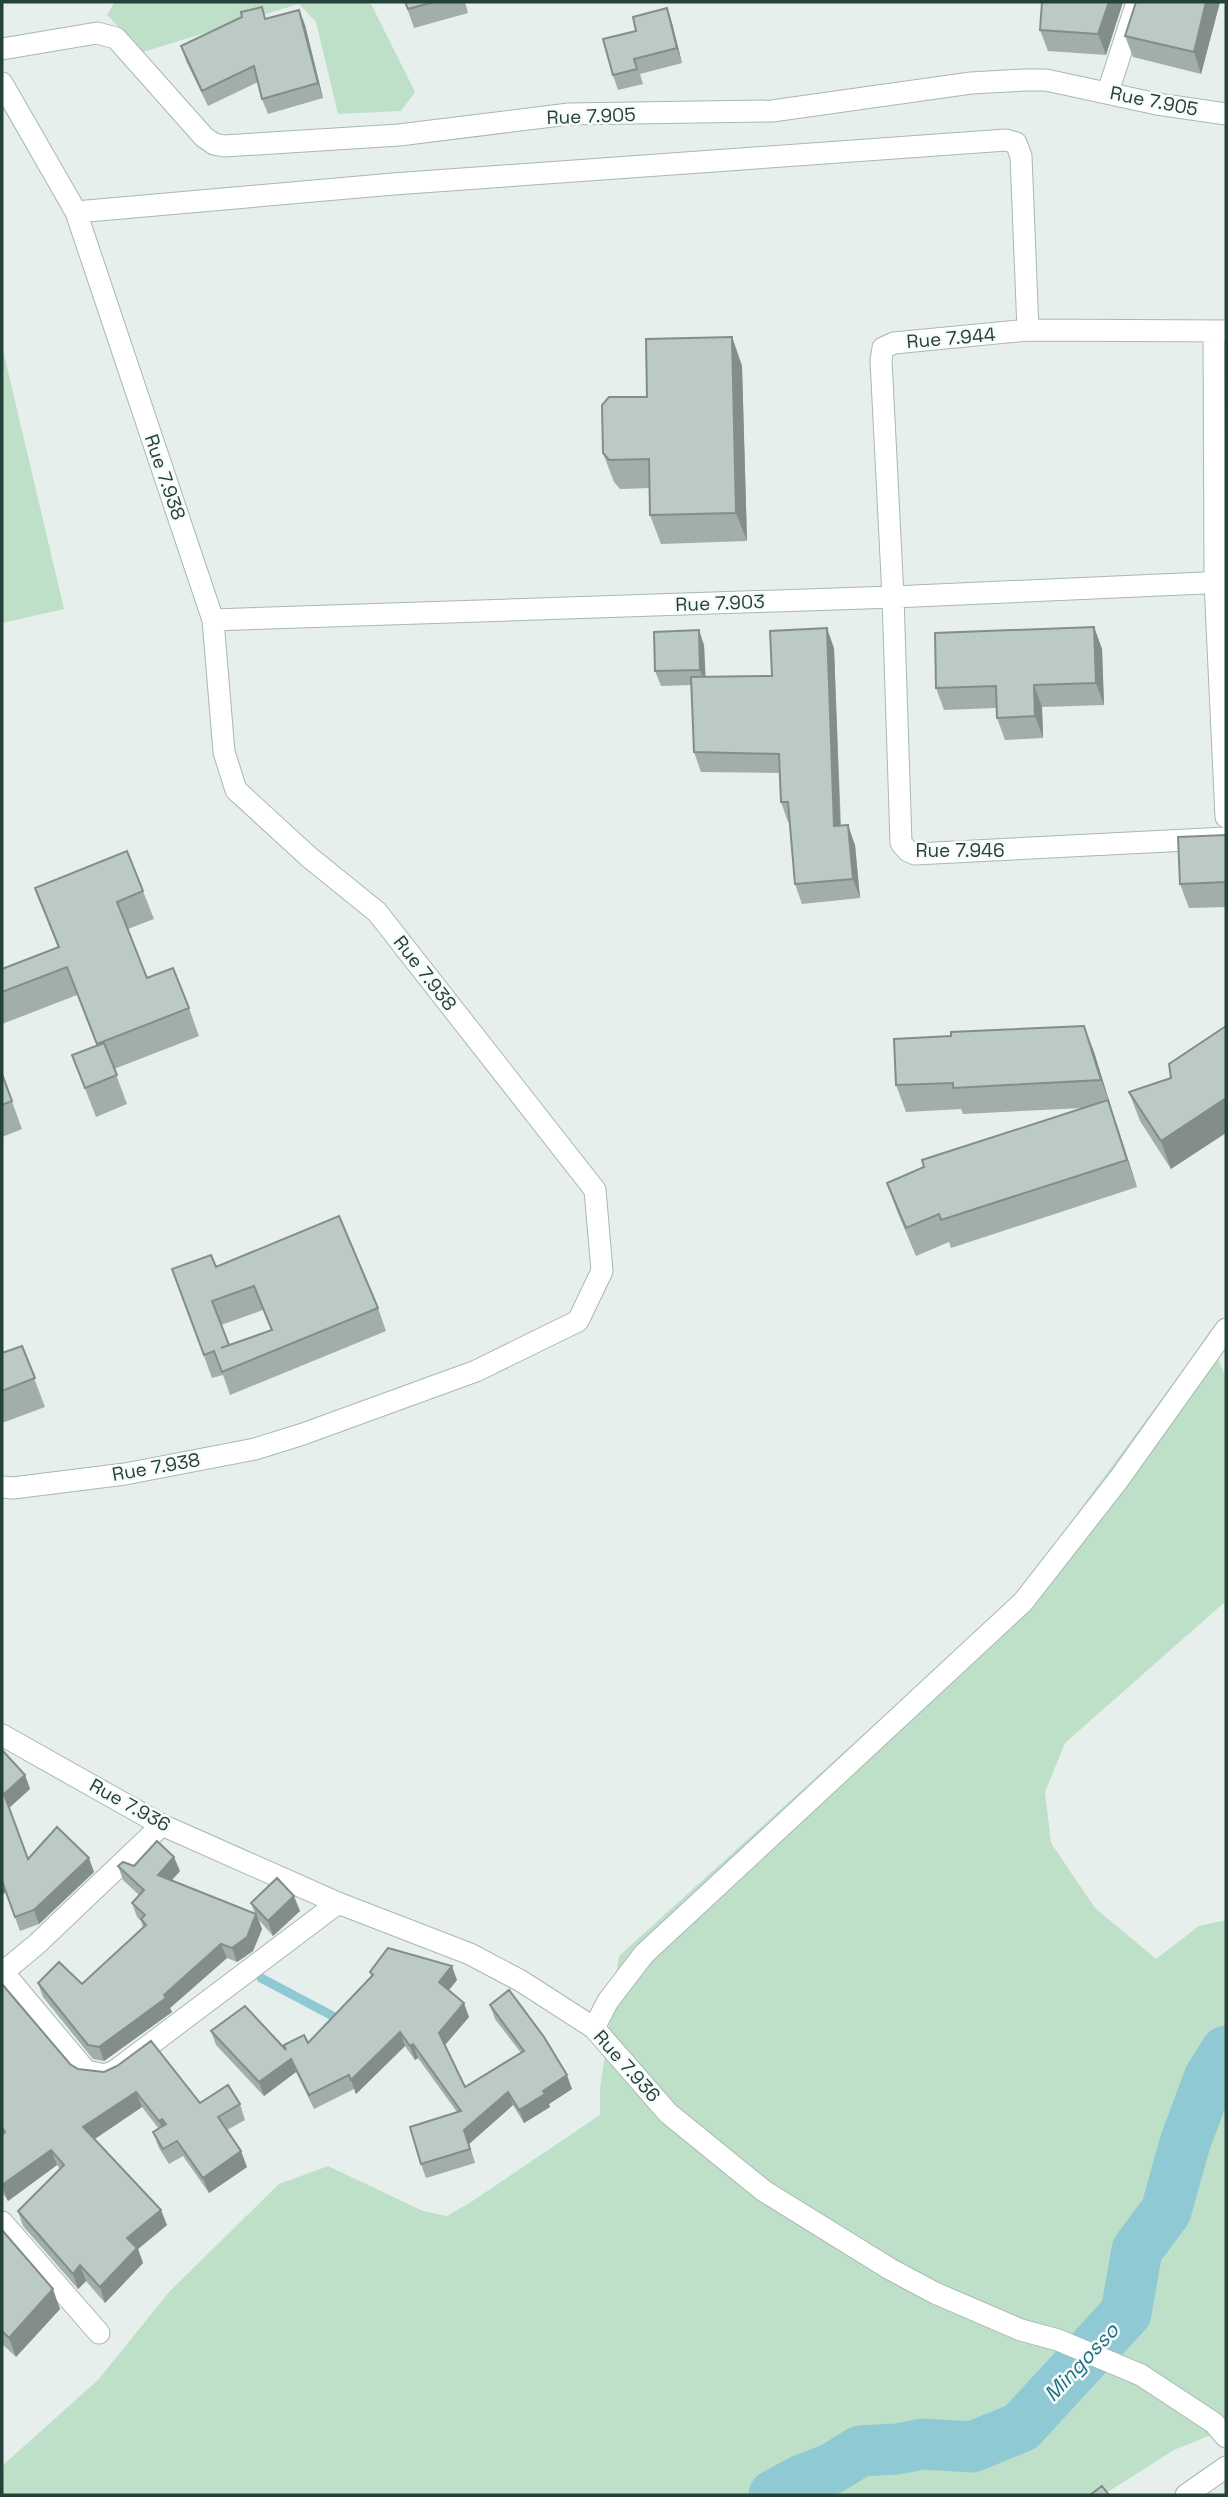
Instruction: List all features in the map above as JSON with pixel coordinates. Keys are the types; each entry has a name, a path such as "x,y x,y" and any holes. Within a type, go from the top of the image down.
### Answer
{"street":[{"path":"1108,92 1138,2"},
{"name":"Rue 7.905","path":"2,50 97,33 116,38 204,137 214,144 224,146 399,135 569,114 772,111 985,82 1046,80 1157,104 1226,114"},
{"name":"Rue 7.938","path":"2,83 76,212 214,620 224,752 236,790 309,857 377,912 595,1190 602,1271 578,1321 476,1371 316,1430 255,1449 125,1474 13,1488 2,1487"},
{"path":"76,212 393,184 1006,140 1016,143 1021,156 1028,330"},
{"name":"Rue 7.944","path":"893,597 881,359 883,348 894,343 1028,330 1220,331"},
{"path":"1220,331 1220,582 1226,817"},
{"name":"Rue 7.903","path":"214,620 893,597 1220,582"},
{"name":"Rue 7.946","path":"893,597 901,843 908,851 915,854 1226,838"},
{"path":"594,2028 608,2001 644,1954 1023,1602 1119,1479 1226,1329"},
{"name":"Rue 7.936","path":"2,1735 162,1825 338,1903 470,1954 521,1980 594,2028 668,2113 764,2191 934,2293 1021,2330 1058,2340 1141,2375 1222,2423"},
{"path":"162,1825 37,1944 2,1973 86,2071 105,2075 115,2071 338,1903"},
{"path":"2,2222 99,2333"},
{"path":"1186,2495 1226,2467"}],"green space":[{"path":"115,2 370,2 415,92 401,111 338,114 316,22 299,4 143,52 107,15"},
{"path":"2,346 64,609 2,623"},
{"path":"1209,1335 1226,1378 1226,1601 1065,1743 1045,1792 1051,1843 1095,1908 1156,1959 1199,1926 1226,1920 1226,2429 1174,2450 1103,2495 2,2495 2,2466 98,2380 170,2291 279,2184 328,2166 423,2211 447,2216 600,2115 600,2089 619,1956 1016,1596"}],"building":[{"path":"405,2 434,2 408,9"},
{"path":"1042,2 1109,2 1098,34 1040,30"},
{"path":"1136,2 1206,2 1194,52 1125,36"},
{"path":"262,7 265,19 299,10 318,83 262,99 254,66 202,91 181,46 242,17 241,12"},
{"path":"667,8 677,48 634,59 637,69 613,75 603,39 636,31 633,17"},
{"path":"732,337 736,513 650,515 649,459 609,460 603,453 602,405 609,397 647,397 646,339"},
{"path":"1094,627 1096,683 1034,685 1035,716 997,718 996,686 936,688 935,633"},
{"path":"827,628 834,826 848,825 853,879 795,884 788,802 781,802 779,754 694,752 691,677 772,676 770,631"},
{"path":"699,630 700,670 655,671 654,632"},
{"path":"1226,835 1226,882 1180,884 1178,837"},
{"path":"127,851 143,891 117,902 147,978 173,968 189,1008 97,1044 67,967 2,992 2,969 59,947 35,888"},
{"path":"1084,1026 1101,1080 953,1088 953,1083 896,1085 894,1039 951,1036 951,1032"},
{"path":"1226,1026 1226,1098 1161,1141 1129,1092 1171,1078 1169,1064"},
{"path":"104,1043 117,1075 85,1088 72,1055"},
{"path":"2,1074 12,1101 2,1105"},
{"path":"1108,1100 1127,1160 941,1220 939,1214 906,1228 887,1183 924,1167 922,1160"},
{"path":"339,1216 378,1308 222,1372 214,1351 204,1355 172,1269 211,1255 216,1267","holes":["254,1286 272,1330 221,1348 229,1345 212,1301"]},
{"path":"22,1346 35,1378 2,1391 2,1353"},
{"path":"2,1750 25,1775 4,1794 28,1859 57,1827 89,1858 34,1910 15,1917 2,1881"},
{"path":"157,1841 174,1857 158,1875 256,1914 247,1937 232,1948 221,1944 164,1995 166,1998 99,2047 88,2045 38,1983 59,1962 82,1984 146,1925 141,1919 145,1915 132,1903 144,1890 118,1866 123,1862 134,1866"},
{"path":"277,1878 294,1896 268,1921 251,1903"},
{"path":"388,1948 452,1966 439,1982 464,2003 439,2033 465,2087 524,2051 490,2005 509,1990 544,2037 567,2075 543,2091 545,2094 519,2110 508,2092 464,2130 470,2149 421,2164 410,2127 461,2111 413,2044 410,2046 400,2032 351,2080 349,2075 309,2095 291,2059 259,2082 211,2031 245,2006 286,2050 284,2045 304,2035 308,2043 373,1975 370,1972"},
{"path":"2,1984 70,2064 78,2069 104,2072 117,2066 151,2041 200,2103 228,2085 240,2104 218,2117 241,2151 203,2178 177,2141 163,2149 153,2132 166,2124 162,2119 159,2121 136,2092 83,2127 161,2210 127,2238 137,2248 100,2287 80,2265 73,2274 18,2211 64,2165 51,2150 2,2185 2,2135 5,2132 2,2128"},
{"path":"2,2230 53,2289 9,2338 2,2331"},
{"path":"1102,2486 1109,2495 1090,2495"}],"waterway":[{"path":"261,1978 344,2022"},
{"name":"Mingosso","path":"774,2495 833,2468 860,2451 923,2444 972,2447 1021,2427 1126,2313 1137,2250 1166,2211 1185,2143 1209,2078 1226,2051"}]}
